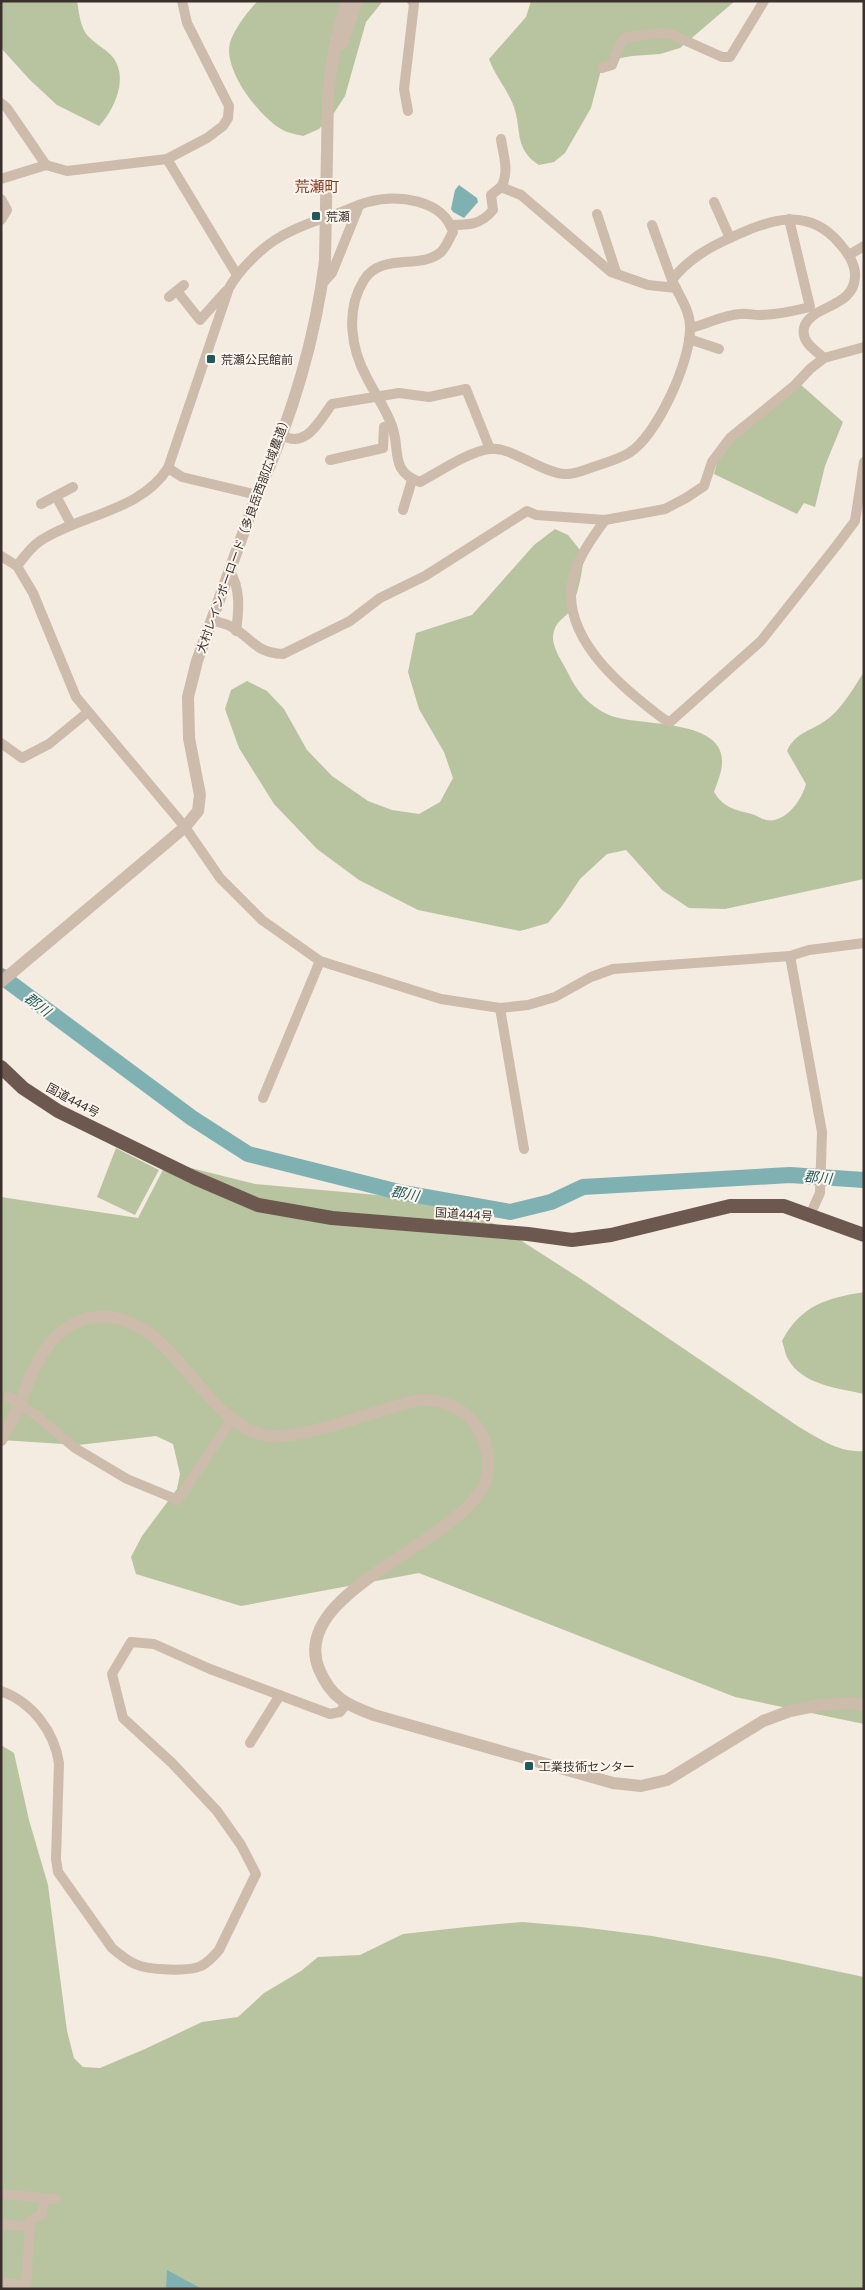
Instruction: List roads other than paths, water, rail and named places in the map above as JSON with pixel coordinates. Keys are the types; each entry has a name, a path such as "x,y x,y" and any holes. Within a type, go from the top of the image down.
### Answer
{"highway":[{"name":"国道444号","path":"2,1069 23,1088 58,1111 195,1178 258,1205 332,1218 572,1240 611,1235 730,1206 784,1206 864,1235"}],"street":[{"path":"1,179 46,165 67,171 168,158 207,138 223,126 228,118 229,106 187,23 182,1"},
{"name":"大村レインボーロード（多良岳西部広域農道）","path":"1,982 185,827 198,811 200,795 189,738 188,698 197,661 211,620 281,434 303,366 322,284 325,261 328,98 337,30 347,1"},
{"path":"334,46 342,44 358,1"},
{"path":"408,111 404,89 414,4 412,1"},
{"path":"602,68 612,65 621,43 628,37 662,33 673,35 722,57 730,57 764,1"},
{"path":"1,103 7,108 46,165"},
{"path":"450,225 466,225 485,220 493,210 491,194 501,187 505,181 506,169 500,139"},
{"path":"168,158 237,275"},
{"path":"501,187 521,195 611,272 616,272 648,285 674,284"},
{"path":"1,199 6,210 1,220"},
{"path":"177,291 200,320 229,288 237,275 279,237 315,221 369,202 410,199 427,205 448,219 450,225 452,232 441,252 432,258 388,264 373,270 364,279 355,302 352,318 353,346 367,379 378,396 392,426 397,462 412,480 420,482 490,449 508,453 548,472 566,474 581,471 628,453 645,439 655,425 680,375 690,333 687,308 674,284 652,225"},
{"path":"714,202 730,238"},
{"path":"322,284 332,273 359,206"},
{"path":"597,214 616,272"},
{"path":"674,284 690,260 730,238 768,222 789,219 809,221 825,229 849,255 856,275 854,286 847,296 830,308 812,316 804,330 805,339 809,345 824,358"},
{"path":"690,333 724,317 741,313 778,313 810,307 789,219"},
{"path":"849,255 864,246"},
{"path":"17,566 38,542 72,524 125,504 148,491 160,480 168,468 229,288"},
{"path":"690,333 719,349"},
{"path":"211,620 231,627 259,649 283,654 350,621 380,598 425,576 527,511 536,515 605,520 665,509 704,486 712,462 730,438 794,386 824,358 864,347"},
{"path":"281,434 288,440 300,440 308,436 332,404 399,393 429,397 466,389 490,449"},
{"path":"330,460 383,448 384,428 392,426"},
{"path":"605,520 578,564 571,591 573,614 582,636 616,681 664,720 670,722 761,641 861,514 864,462"},
{"path":"168,468 182,477 257,496"},
{"path":"403,510 412,480"},
{"path":"41,504 73,487"},
{"path":"56,496 72,524"},
{"path":"1,556 17,566 33,593 76,698 185,827 220,878 262,920 320,961 441,999 500,1008 528,1005 555,997 591,977 613,969 790,956 808,950 864,943"},
{"path":"229,570 237,581 238,616 236,631"},
{"path":"1,743 22,758 49,744 88,712"},
{"path":"790,956 822,1132 820,1193 810,1215"},
{"path":"263,1098 320,961"},
{"path":"500,1008 524,1149"},
{"path":"1,1440 10,1427 48,1344 66,1328 86,1318 107,1316 129,1321 148,1331 232,1419 248,1429 268,1436 296,1435 420,1400 441,1401 459,1409 475,1423 484,1439 489,1458 486,1480 476,1496 461,1512 337,1604 322,1623 317,1641 317,1662 325,1682 346,1704 374,1716 604,1781 641,1786 668,1780 764,1721 790,1711 820,1705 851,1703 864,1705"},
{"path":"9,1397 36,1415 75,1448 120,1474 178,1500 232,1419"},
{"path":"1,1692 24,1702 32,1710 53,1738 57,1750 59,1763 56,1859 58,1872 112,1948 123,1958 152,1968 192,1969 206,1963 219,1950 256,1874 241,1845 217,1811 172,1763 122,1718 112,1674 131,1642 154,1644 210,1669 330,1714 340,1712 346,1704"},
{"path":"250,1743 280,1695"},
{"path":"1,2194 56,2198"},
{"path":"1,2283 26,2287 30,2221 42,2214 44,2198"},
{"path":"1,2224 30,2227"}],"water":[{"path":"459,185 477,198 478,202 464,218 451,209 455,190"},
{"path":"167,2270 202,2289 166,2289"}],"waterway":[{"name":"郡川","path":"1,976 192,1118 248,1154 399,1192 510,1212 551,1202 583,1187 790,1175 864,1180"}],"place":[{"name":"荒瀬","path":"316,216"},
{"name":"荒瀬公民館前","path":"211,359"},
{"name":"工業技術センター","path":"529,1766"}],"district":[{"name":"荒瀬町","path":"317,186"}]}
